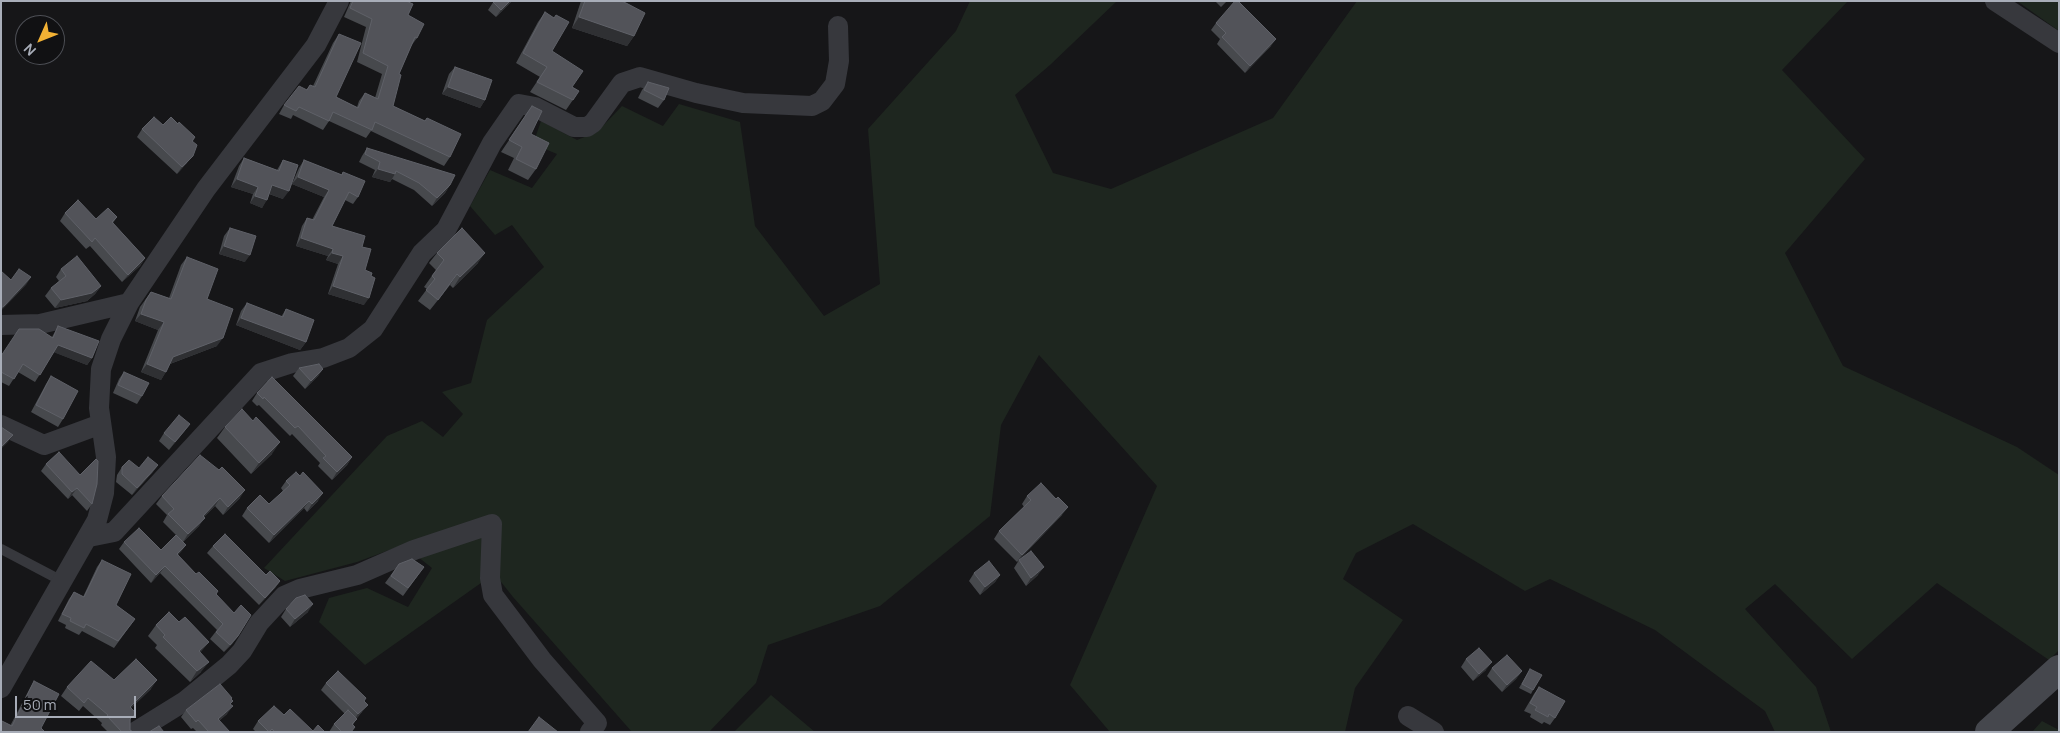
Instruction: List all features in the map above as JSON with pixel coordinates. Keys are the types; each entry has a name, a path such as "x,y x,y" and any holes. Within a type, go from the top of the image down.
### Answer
{"main road":[{"path":"1989,732 2059,669"}],"street":[{"path":"1,688 97,520 104,493 106,456 99,408 101,369 111,338 129,303 206,190 316,46 339,1"},
{"path":"1995,1 2059,43"},
{"path":"89,537 114,532 261,373 292,363 323,358 349,348 373,329 422,254 446,230 492,143 519,104 535,107 574,126 587,127 593,123 622,82 640,77 696,93 743,103 812,106 822,101 835,84 839,61 838,26"},
{"path":"1,325 40,324 129,303"},
{"path":"1,425 44,445 101,424"},
{"path":"134,732 185,701 229,665 242,651 259,622 284,596 300,589 357,575 414,550 492,524 492,565 490,578 493,595 542,660 597,722 590,732"},
{"path":"1408,716 1434,732"}],"lane":[{"path":"1,549 62,581"}],"shaded area":[{"path":"970,1 1117,1 1050,65 1015,95 1053,173 1111,189 1273,118 1357,1 1848,1 1782,70 1865,159 1785,253 1843,366 2017,447 2059,475 2059,650 2049,660 1937,583 1852,659 1775,584 1745,609 1816,687 1831,732 1775,732 1765,711 1655,630 1550,579 1525,591 1413,524 1356,553 1343,579 1403,620 1355,688 1345,732 1110,732 1070,685 1157,486 1039,355 1001,425 990,516 880,606 768,645 756,683 709,732 632,732 513,597 482,558 481,583 365,665 319,622 329,598 367,588 408,607 432,568 403,545 357,562 285,581 264,568 387,436 422,421 443,437 463,414 442,392 471,383 487,320 544,267 512,225 495,235 470,206 490,170 532,188 557,154 533,144 541,121 577,140 597,132 622,106 663,126 679,104 740,122 755,226 824,316 880,284 868,129 956,31"},
{"path":"2017,1 2059,1 2059,31"},
{"path":"771,695 815,732 734,732"},
{"path":"2042,721 2059,730 2059,732 2032,732"}],"building":[{"path":"353,1 406,1 413,4 408,15 424,24 417,38 415,37 399,74 401,75 393,106 425,121 427,118 461,134 450,157 375,122 372,130 333,112 329,121 299,107 296,111 284,105 299,86 307,90 310,85 315,87 339,34 361,43 336,97 358,108 365,93 378,99 388,66 363,53 372,19 350,8"},
{"path":"494,1 510,1 501,10"},
{"path":"585,1 621,1 645,13 634,36 579,17"},
{"path":"1235,1 1238,1 1276,39 1250,66 1222,37 1226,33 1216,23"},
{"path":"545,12 554,18 556,15 569,22 552,51 583,71 572,87 579,91 573,100 537,82 547,67 523,53"},
{"path":"455,67 492,80 485,100 448,87"},
{"path":"648,82 669,88 664,100 644,90"},
{"path":"532,106 542,111 531,134 549,143 536,169 516,159 522,147 509,140"},
{"path":"154,117 163,125 171,117 195,137 192,141 197,145 193,156 182,167 142,129"},
{"path":"367,148 455,175 450,185 437,198 419,183 396,171 395,174 378,169 380,162 365,154"},
{"path":"244,158 279,171 283,160 298,165 289,191 272,185 267,200 255,196 258,187 237,179"},
{"path":"304,160 342,175 343,172 365,181 358,197 349,192 332,226 365,236 362,247 371,249 365,270 372,273 371,276 375,278 369,298 333,286 343,256 332,253 333,249 301,238 307,218 314,220 329,190 298,177"},
{"path":"78,200 96,219 108,208 117,217 112,222 145,258 128,275 95,238 92,242 65,213"},
{"path":"230,228 256,236 250,255 224,246"},
{"path":"462,228 485,253 460,277 457,274 438,300 426,290 435,279 432,276 444,260 437,253"},
{"path":"77,256 101,286 92,293 61,300 51,288 66,276 61,269"},
{"path":"187,257 218,269 207,299 233,309 223,338 173,357 166,372 147,364 164,322 141,314 151,292 171,299"},
{"path":"19,269 31,277 1,308 1,271 11,280"},
{"path":"247,303 283,317 286,309 314,320 306,342 241,318"},
{"path":"58,326 99,341 92,358 58,345 40,375 23,364 14,379 1,372 1,356 19,329 39,329 53,338"},
{"path":"319,364 323,369 311,381 299,368"},
{"path":"124,372 149,383 142,396 118,385"},
{"path":"51,376 78,391 63,419 36,405"},
{"path":"272,377 352,457 337,472 323,458 326,456 298,426 295,428 264,397 263,399 257,393"},
{"path":"242,409 253,421 256,417 280,442 259,463 225,427"},
{"path":"179,415 190,424 175,442 164,433"},
{"path":"1,427 13,435 1,447"},
{"path":"59,452 80,475 96,459 98,461 97,484 92,504 77,488 72,492 46,464"},
{"path":"200,455 219,470 222,467 245,490 228,507 220,498 203,516 205,518 188,534 168,514 174,509 162,496"},
{"path":"148,457 158,465 137,488 122,474 122,467 129,460 139,468"},
{"path":"296,472 300,476 303,472 323,493 312,504 309,501 274,535 247,508 260,495 269,504 290,485 286,481"},
{"path":"1041,483 1056,499 1058,497 1068,507 1022,555 999,531 1031,500 1027,496"},
{"path":"139,528 161,550 176,535 186,545 177,554 196,574 199,572 218,591 216,594 234,613 241,605 251,615 230,645 216,632 223,624 165,566 156,575 124,542"},
{"path":"225,534 266,575 270,571 280,581 265,598 213,546"},
{"path":"1031,551 1044,567 1031,578 1019,560"},
{"path":"412,559 424,567 408,588 391,576 399,564"},
{"path":"102,560 131,574 116,605 135,619 118,641 86,624 84,628 70,621 71,618 62,614 74,592 84,597"},
{"path":"989,561 1000,575 985,587 974,573"},
{"path":"305,595 313,604 295,619 286,609 296,598"},
{"path":"169,612 179,622 185,617 209,642 199,651 209,662 197,671 163,637 165,635 156,625"},
{"path":"1479,648 1492,662 1479,674 1466,659"},
{"path":"1507,655 1522,671 1507,685 1492,668"},
{"path":"136,659 157,680 130,707 136,713 130,719 130,730 133,732 122,732 108,715 88,698 84,703 67,687 91,661 114,680"},
{"path":"1530,669 1542,675 1533,690 1522,684"},
{"path":"338,671 366,698 364,701 368,705 358,714 326,683"},
{"path":"34,681 59,694 41,728 45,732 1,732 2,721 12,726"},
{"path":"220,684 233,701 230,704 233,706 218,719 230,732 209,732 198,720 196,722 186,710"},
{"path":"1539,687 1565,701 1555,718 1549,714 1548,717 1535,710 1537,707 1530,703"},
{"path":"274,706 284,715 290,709 313,731 318,725 325,732 275,732 272,729 269,732 258,721"},
{"path":"348,710 357,719 352,724 355,727 351,732 342,732 334,724"},
{"path":"539,717 558,732 528,732"},
{"path":"159,726 164,732 149,732"}]}
